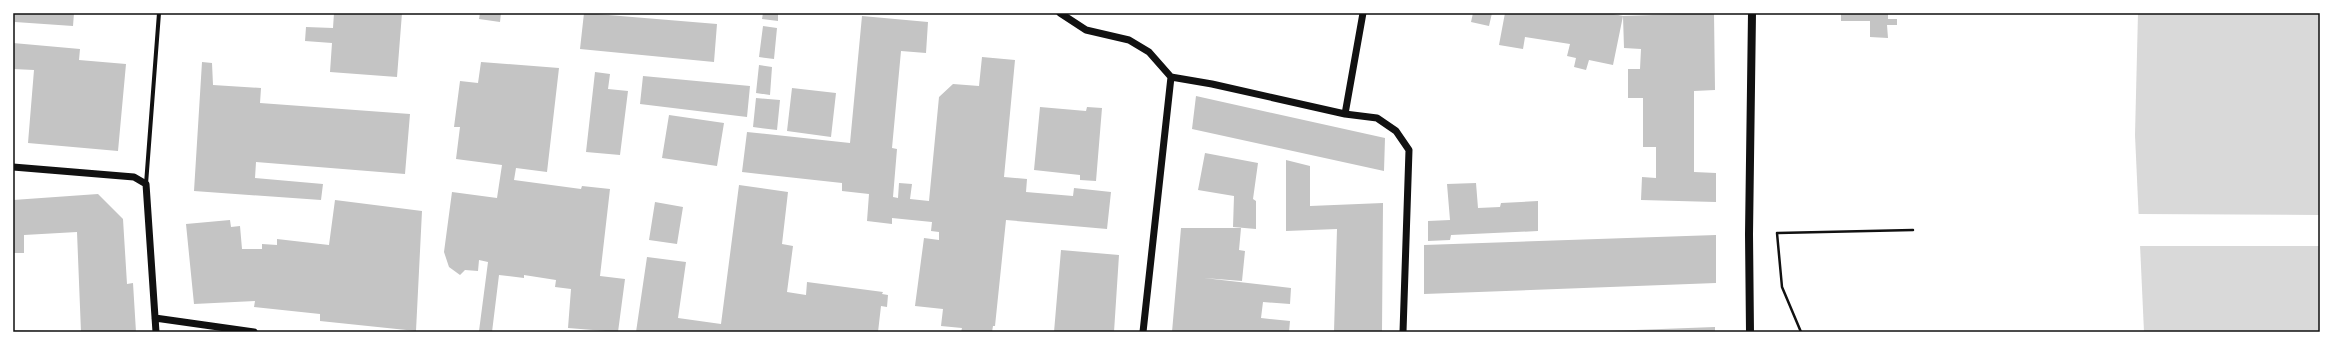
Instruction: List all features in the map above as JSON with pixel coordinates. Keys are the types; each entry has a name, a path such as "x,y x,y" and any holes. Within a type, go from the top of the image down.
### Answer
{"main road":[{"path":"1750,332 1748,234 1752,13"}],"street":[{"path":"156,332 146,184 158,13"},
{"path":"1060,13 1086,30 1129,40 1149,52 1171,77 1212,84 1344,114 1377,118 1396,131 1409,150 1403,332"},
{"path":"1344,114 1363,13"},
{"path":"1142,332 1171,77"},
{"path":"13,167 134,177 146,184"},
{"path":"155,318 254,332"}],"path":[{"path":"1801,332 1782,288 1778,233 1914,230"}],"shaded area":[{"path":"2138,13 2320,13 2320,332 2144,332 2135,135"}],"pier":[{"path":"2137,214 2320,215 2320,246 2138,246"}],"building":[{"path":"13,13 74,13 73,26 15,22 13,32"},
{"path":"334,13 402,13 397,77 330,72 332,43 305,41 306,27 333,28"},
{"path":"480,13 501,13 500,22 479,19"},
{"path":"584,13 717,24 714,62 580,49"},
{"path":"763,13 778,13 778,21 762,19"},
{"path":"1473,13 1492,13 1489,26 1471,22"},
{"path":"1505,13 1608,13 1623,16 1613,65 1589,60 1586,70 1574,67 1576,58 1567,56 1570,44 1525,37 1523,49 1499,45"},
{"path":"1714,13 1715,90 1694,91 1694,172 1716,173 1716,202 1641,200 1642,177 1656,178 1656,147 1643,147 1643,98 1628,98 1628,69 1640,69 1641,49 1624,48 1623,16"},
{"path":"1841,13 1888,13 1888,19 1897,19 1897,25 1887,25 1888,38 1870,37 1870,21 1841,21"},
{"path":"862,16 928,22 926,53 901,51 892,148 897,149 893,197 898,198 899,183 912,184 910,199 929,201 939,97 953,84 979,86 982,57 1015,60 1004,177 1027,179 1026,192 1073,196 1074,188 1111,192 1107,229 1006,220 995,326 993,326 992,332 961,332 962,328 941,326 943,309 915,306 924,238 939,240 939,232 931,231 932,222 892,218 892,224 867,221 869,194 842,191 842,183 742,172 747,132 850,143"},
{"path":"763,26 777,28 774,59 759,57"},
{"path":"13,43 80,49 79,60 126,64 118,151 28,143 34,70 13,69"},
{"path":"202,62 212,63 213,85 261,88 260,103 410,114 405,174 256,162 255,178 323,184 321,200 194,191"},
{"path":"481,62 559,68 547,172 516,168 514,180 581,189 582,186 610,189 600,276 625,279 618,332 568,328 571,289 555,287 556,280 524,275 524,278 499,275 492,332 479,331 488,262 479,260 478,271 465,270 460,275 449,267 444,252 452,192 497,198 502,165 456,159 460,127 454,127 460,81 478,83"},
{"path":"759,65 772,67 770,95 756,93"},
{"path":"595,72 610,74 608,89 628,91 620,155 586,152"},
{"path":"643,76 750,86 747,117 640,104"},
{"path":"792,88 836,93 831,137 787,131"},
{"path":"1196,96 1385,138 1384,171 1192,129"},
{"path":"756,98 780,100 777,130 753,127"},
{"path":"1040,107 1086,111 1087,107 1102,108 1096,181 1080,180 1080,175 1034,170"},
{"path":"669,115 724,123 717,166 662,158"},
{"path":"1205,153 1258,163 1253,199 1256,201 1256,229 1233,227 1234,196 1198,190"},
{"path":"1286,160 1310,166 1310,206 1383,203 1382,332 1334,332 1337,229 1286,231"},
{"path":"1476,183 1478,208 1500,207 1501,203 1538,201 1538,231 1451,235 1450,240 1428,241 1428,221 1450,220 1447,184"},
{"path":"739,185 788,192 782,244 793,246 787,292 806,295 807,282 883,292 882,294 888,295 887,307 881,306 878,332 636,332 647,257 686,262 678,318 721,324"},
{"path":"98,194 123,219 127,284 133,283 136,332 81,332 77,232 24,235 24,253 13,253 13,200"},
{"path":"335,200 422,211 416,331 320,321 320,314 254,307 255,301 194,304 186,224 230,220 231,227 240,226 242,249 262,249 262,244 277,245 277,239 329,245"},
{"path":"655,202 683,207 677,244 649,240"},
{"path":"1181,228 1241,228 1239,250 1245,251 1242,281 1204,278 1291,288 1290,304 1263,302 1261,318 1290,321 1289,332 1172,332"},
{"path":"1716,235 1716,283 1424,294 1424,245"},
{"path":"1061,250 1119,255 1114,332 1054,332"},
{"path":"1715,327 1715,332 1608,332 1608,331"},
{"path":"13,330 59,331 59,332 13,332"}]}
